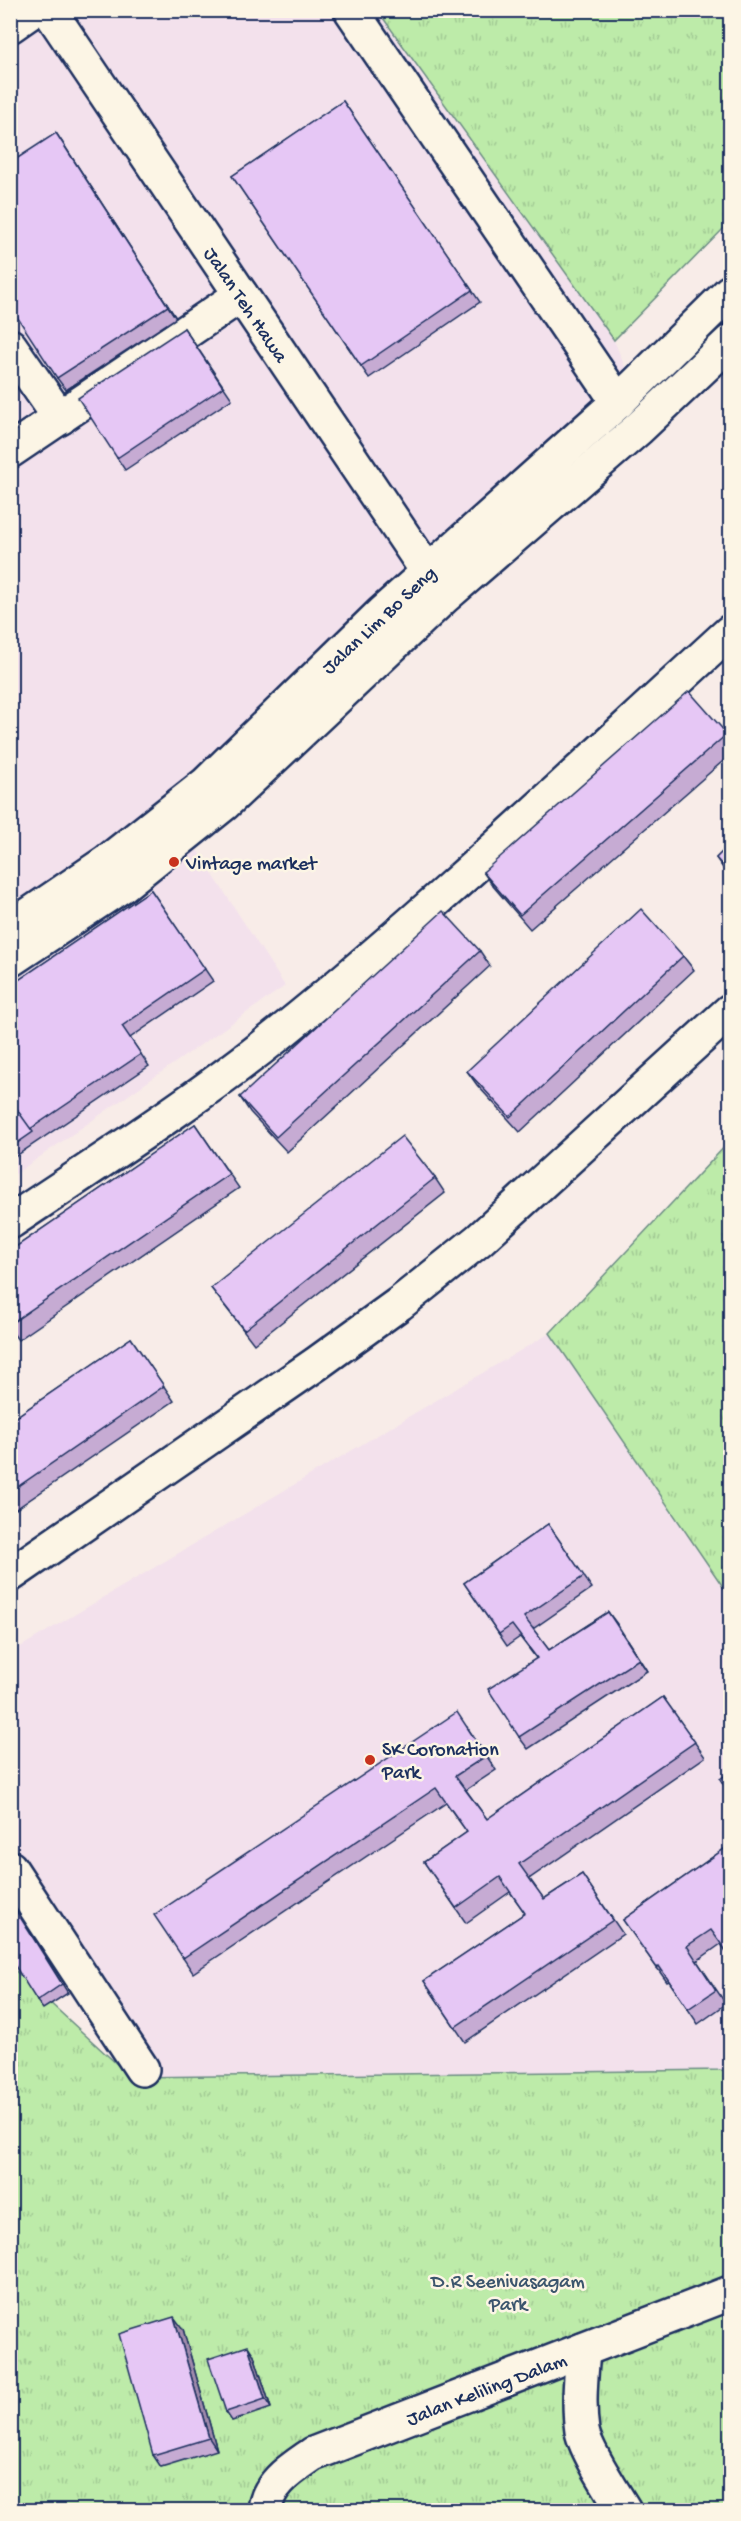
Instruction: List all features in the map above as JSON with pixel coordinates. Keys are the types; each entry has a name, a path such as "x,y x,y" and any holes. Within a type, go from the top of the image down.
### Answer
{"street":[{"path":"10,26 33,10"},
{"name":"Jalan Teh Hawa","path":"50,10 435,584"},
{"path":"351,10 618,402"},
{"name":"Jalan Lim Bo Seng","path":"10,960 123,885 224,804 435,584 730,292"},
{"path":"10,451 241,295"},
{"name":"Jalan Lim Bo Seng","path":"10,928 107,862 206,784 435,584 638,429 730,342"},
{"path":"10,346 60,417"},
{"path":"10,1222 178,1109 277,1035 351,975 730,632"},
{"path":"10,1575 307,1371 399,1304 479,1240 730,1011"},
{"path":"10,1868 142,2069"},
{"name":"Jalan Keliling Dalam","path":"265,2511 266,2502 282,2475 313,2454 730,2293"},
{"path":"582,2350 580,2397 583,2433 624,2511"}],"shaded area":[{"path":"11,11 378,11 614,340 651,432 197,850 285,986 11,1177"},
{"name":"SK Coronation Park","path":"550,1333 730,1597 730,2065 725,2070 131,2077 11,1867 10,1653"}],"green space":[{"path":"378,11 730,11 730,222 614,340"},
{"path":"730,1141 730,1597 550,1333"},
{"name":"D.R Seenivasagam Park","path":"10,1966 131,2077 725,2070 730,2065 730,2510 11,2510"}],"building":[{"path":"343,101 472,290 361,366 232,176"},
{"path":"56,133 168,306 57,378 10,306 10,163"},
{"path":"184,328 223,387 117,458 78,398"},
{"path":"689,691 727,734 520,915 483,872"},
{"path":"730,844 730,874 716,858"},
{"path":"151,890 205,969 122,1026 141,1054 30,1129 10,1100 10,986"},
{"path":"641,909 683,956 510,1117 467,1071"},
{"path":"443,911 480,951 276,1137 240,1097"},
{"path":"10,1100 33,1132 10,1148"},
{"path":"195,1124 229,1174 10,1324 10,1251"},
{"path":"402,1136 435,1178 244,1330 211,1288"},
{"path":"131,1338 164,1386 10,1492 10,1421"},
{"path":"548,1524 584,1576 524,1617 549,1650 608,1612 639,1659 519,1737 488,1689 537,1658 512,1625 499,1634 464,1583"},
{"path":"663,1697 695,1742 519,1864 544,1899 582,1874 613,1920 455,2027 424,1981 525,1913 500,1877 456,1908 424,1862 467,1832 436,1788 183,1958 154,1915 457,1712 486,1756 455,1776 487,1819"},
{"path":"730,1772 730,1795 720,1779"},
{"path":"730,1845 730,1956 711,1930 687,1946 716,1990 688,2009 659,1966 657,1968 623,1920"},
{"path":"10,1901 62,1984 37,2001 10,1958"},
{"path":"174,2317 209,2438 153,2455 119,2334"},
{"path":"248,2346 265,2399 226,2412 208,2359"}],"place":[{"name":"Vintage market","path":"174,862"},
{"name":"SK Coronation Park","path":"370,1760"}]}
